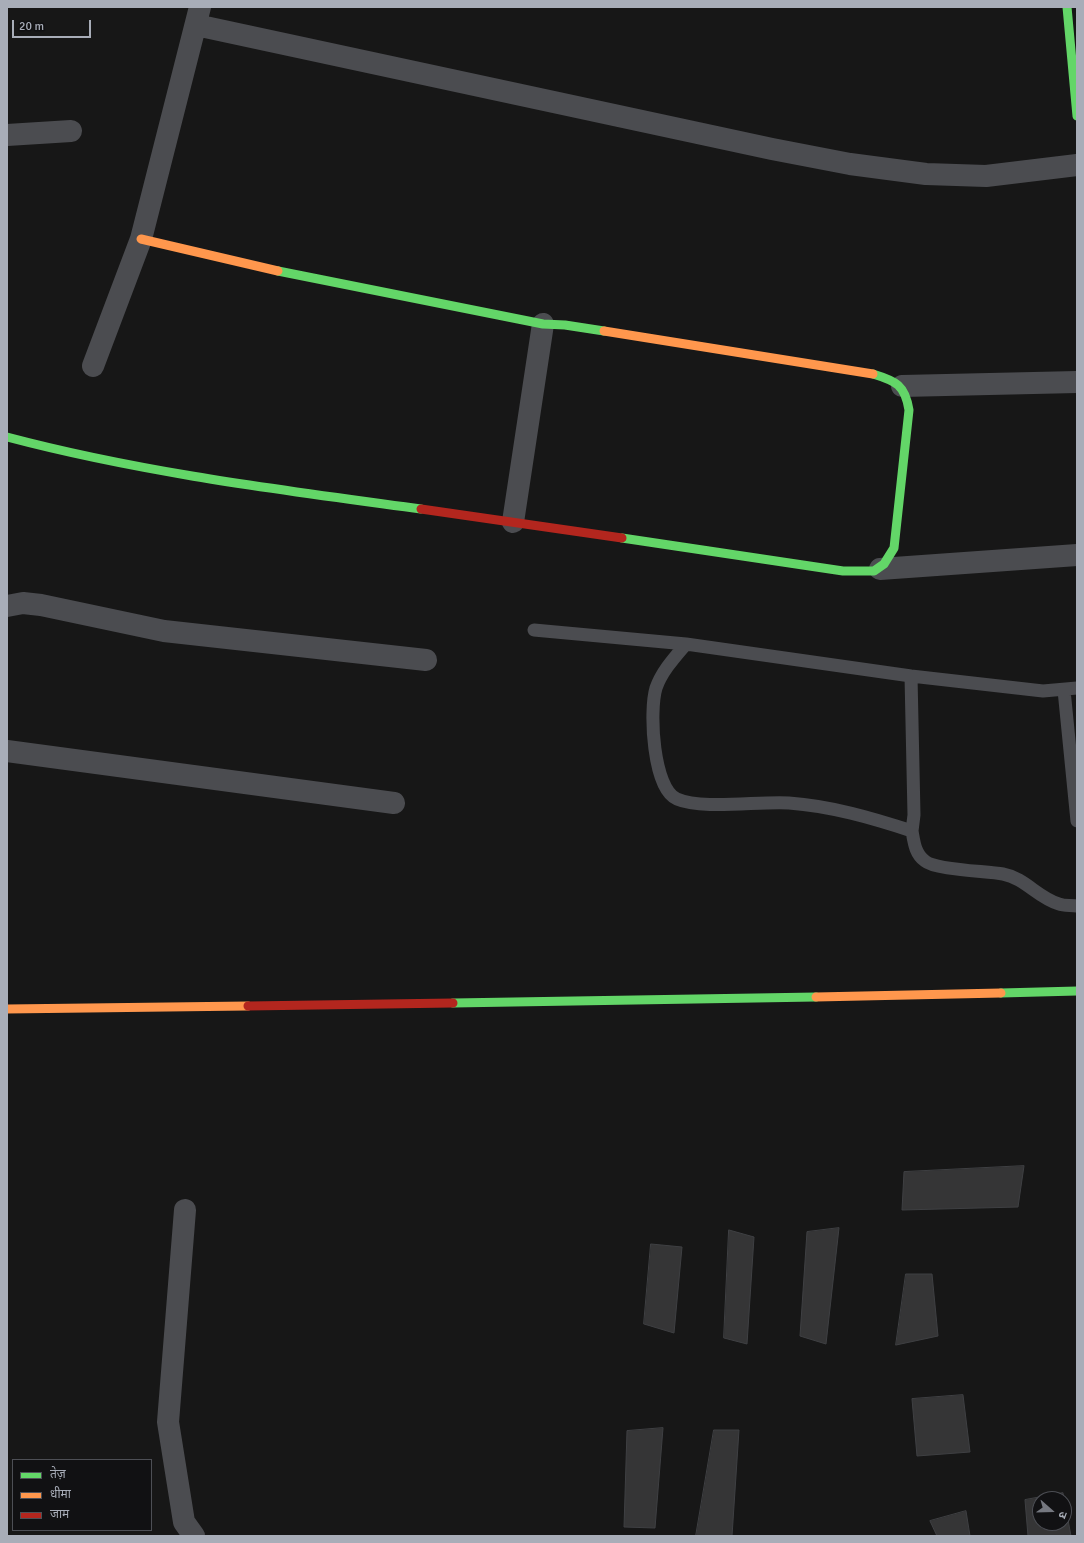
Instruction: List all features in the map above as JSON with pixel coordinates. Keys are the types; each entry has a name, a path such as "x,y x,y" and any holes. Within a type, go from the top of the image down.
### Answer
{"street":[{"path":"1067,7 1077,116"},
{"path":"93,366 141,239 198,16 772,150 850,164 926,174 986,176 1077,165"},
{"path":"7,135 71,131"},
{"path":"141,239 309,278 543,324 565,324 869,373 902,386 1077,382"},
{"path":"513,522 543,324"},
{"path":"880,569 889,559 894,548 909,410 908,395 902,386"},
{"path":"7,437 51,450 202,479 513,522 843,571 867,572 880,569 1077,555"},
{"path":"7,606 23,603 42,605 164,631 426,660"},
{"path":"7,751 394,803"},
{"path":"7,1009 654,1001 1077,991"},
{"path":"185,1210 168,1422 184,1522 194,1536"}],"lane":[{"path":"534,630 686,644 911,676 1043,691 1071,689 1077,821"},
{"path":"686,644 661,677 656,689 652,710 656,756 663,785 676,799 700,803 787,803 823,806 912,831"},
{"path":"911,676 914,815 912,831 916,850 925,862 934,865 1014,877 1053,902 1061,905 1077,906"}],"building":[{"path":"1024,1166 1018,1207 902,1210 904,1172"},
{"path":"839,1228 826,1344 800,1336 807,1232"},
{"path":"729,1230 754,1237 747,1344 724,1338"},
{"path":"651,1244 682,1247 674,1333 644,1324"},
{"path":"906,1274 932,1274 938,1336 896,1345"},
{"path":"963,1395 970,1452 917,1456 912,1399"},
{"path":"663,1428 655,1528 624,1527 627,1431"},
{"path":"714,1430 739,1430 732,1536 696,1536"},
{"path":"1032,1499 1032,1531 1070,1531 1071,1536 1028,1536 1025,1500"},
{"path":"966,1511 970,1536 937,1536 930,1521"}],"traffic: fast":[{"path":"1067,7 1077,116"},
{"path":"278,271 543,324 565,325 604,331"},
{"path":"622,538 843,571 874,571 884,564 894,548 909,410 902,389 888,379 873,374"},
{"path":"7,437 58,450 161,471 421,509"},
{"path":"1001,993 1077,991"},
{"path":"453,1003 816,997"}],"traffic: slow":[{"path":"141,239 278,271"},
{"path":"604,331 873,374"},
{"path":"816,997 1001,993"},
{"path":"7,1009 248,1006"}],"traffic: jam":[{"path":"421,509 622,538"},
{"path":"248,1006 453,1003"}]}
